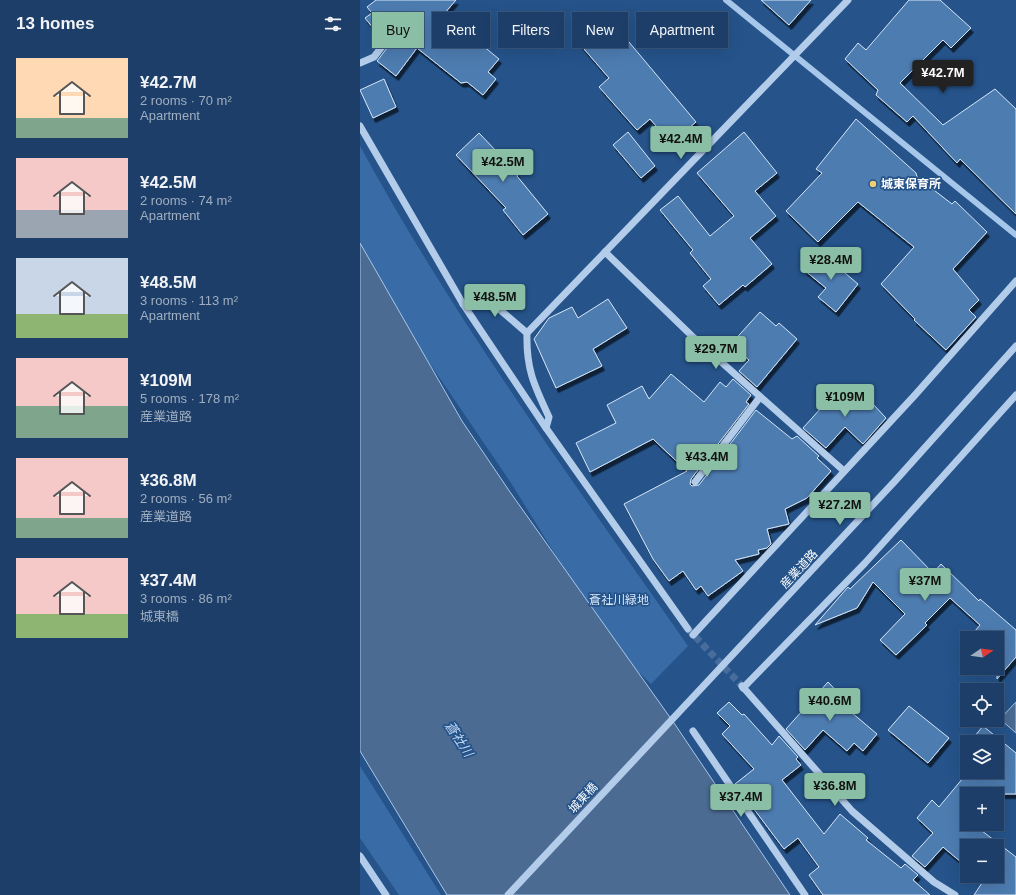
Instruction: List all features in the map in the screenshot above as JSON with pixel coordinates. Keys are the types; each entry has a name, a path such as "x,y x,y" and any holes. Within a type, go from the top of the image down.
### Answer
{"street":[{"path":"546,428 549,417 534,386 526,357 526,333 848,0"},
{"path":"360,63 374,57 381,48"},
{"path":"360,126 463,304 546,428 688,629"},
{"path":"605,252 692,336 844,471"},
{"path":"694,635 1016,281"},
{"path":"463,304 490,301 526,333"},
{"name":"産業道路","path":"674,715 868,510 1016,346"},
{"path":"955,895 934,882 852,811 743,687 866,563 1016,395"},
{"path":"695,482 760,397"},
{"name":"城東橋","path":"508,895 674,715"},
{"path":"693,731 805,895"},
{"path":"360,856 386,895"}],"green space":[{"name":"蒼社川緑地","path":"360,146 435,275 475,338 559,462 688,646 651,684 624,658 592,614 511,483 401,321 360,249"},
{"path":"360,766 441,895 399,895 360,838"}],"water":[{"name":"蒼社川","path":"360,243 462,421 510,492 674,723 790,895 447,895 360,751"},
{"path":"1016,702 1016,733 1004,722 1004,715"}],"building":[{"path":"376,0 456,0 446,12 432,12 432,48 486,48 499,59 488,72 496,79 483,95 467,82 461,83 417,48 424,48 424,12 372,13 367,7"},
{"path":"761,0 811,0 789,25"},
{"path":"909,0 940,0 971,28 951,48 943,40 900,83 943,125 995,89 1016,109 1016,214 960,159 957,163 913,116 907,122 876,95 878,90 845,59 858,43 866,50"},
{"path":"372,13 372,27 365,18"},
{"path":"628,41 696,122 671,143 650,119 637,130 599,87 609,78 583,48 628,48"},
{"path":"387,48 417,48 396,76 377,61"},
{"path":"384,79 396,107 373,118 360,90"},
{"path":"856,119 916,173 917,177 952,204 955,201 987,232 953,269 979,300 969,310 976,317 946,350 914,320 915,319 881,284 914,247 858,202 818,242 786,211 822,173 816,169"},
{"path":"628,132 655,166 641,178 613,145"},
{"path":"744,132 777,173 755,191 776,216 750,238 772,264 745,287 743,285 719,305 703,286 711,279 690,253 693,250 660,210 678,196 710,236 734,216 697,173"},
{"path":"479,133 518,174 517,176 548,214 523,235 503,210 506,208 456,155"},
{"path":"819,251 858,284 836,312 818,297 826,288 804,270"},
{"path":"608,299 627,328 593,349 602,366 556,388 534,339 549,318 572,307 578,318"},
{"path":"760,312 776,326 779,323 797,339 757,387 739,371 749,360 731,344"},
{"path":"671,374 704,402 720,382 726,387 733,379 751,395 746,402 749,404 691,479 690,484 692,486 699,485 756,410 792,439 797,436 819,456 817,458 831,471 807,498 785,509 789,524 767,529 771,544 767,548 758,550 759,554 735,560 743,571 708,596 701,586 696,590 683,571 669,581 653,559 624,504 687,471 653,439 590,472 576,443 616,423 607,405 642,386 649,399"},
{"path":"841,386 852,397 859,389 886,418 863,444 845,427 826,448 803,428"},
{"path":"901,540 933,573 941,564 979,601 980,599 1016,630 1016,657 1004,671 1004,631 975,631 980,625 950,598 925,623 927,625 896,655 880,640 905,614 873,582 857,608 815,625 848,587 850,589"},
{"path":"828,682 848,703 845,707 877,734 863,751 854,743 847,751 823,730 805,750 786,729"},
{"path":"729,702 742,715 744,714 772,745 779,736 798,757 796,759 801,765 782,780 824,834 840,814 868,838 866,840 901,868 905,864 918,875 913,880 930,895 823,895 809,875 819,867 798,838 784,849 735,784 754,769 722,734 730,726 717,713"},
{"path":"909,706 949,738 928,763 888,730"},
{"path":"982,727 984,727 994,735 976,735"},
{"path":"1004,743 1016,753 1016,794 1004,794 1004,787 960,787 960,831 982,831 993,839 960,839 960,861 943,847 925,867 912,856 933,833 917,818 932,800 939,807 962,779 1004,779"},
{"path":"1004,848 1016,857 1016,895 974,895 982,883 1004,883"}],"waterway":[{"path":"726,0 1016,235"}],"tunnel":[{"path":"688,629 742,686"}],"place":[{"name":"城東保育所","path":"873,184"}]}
